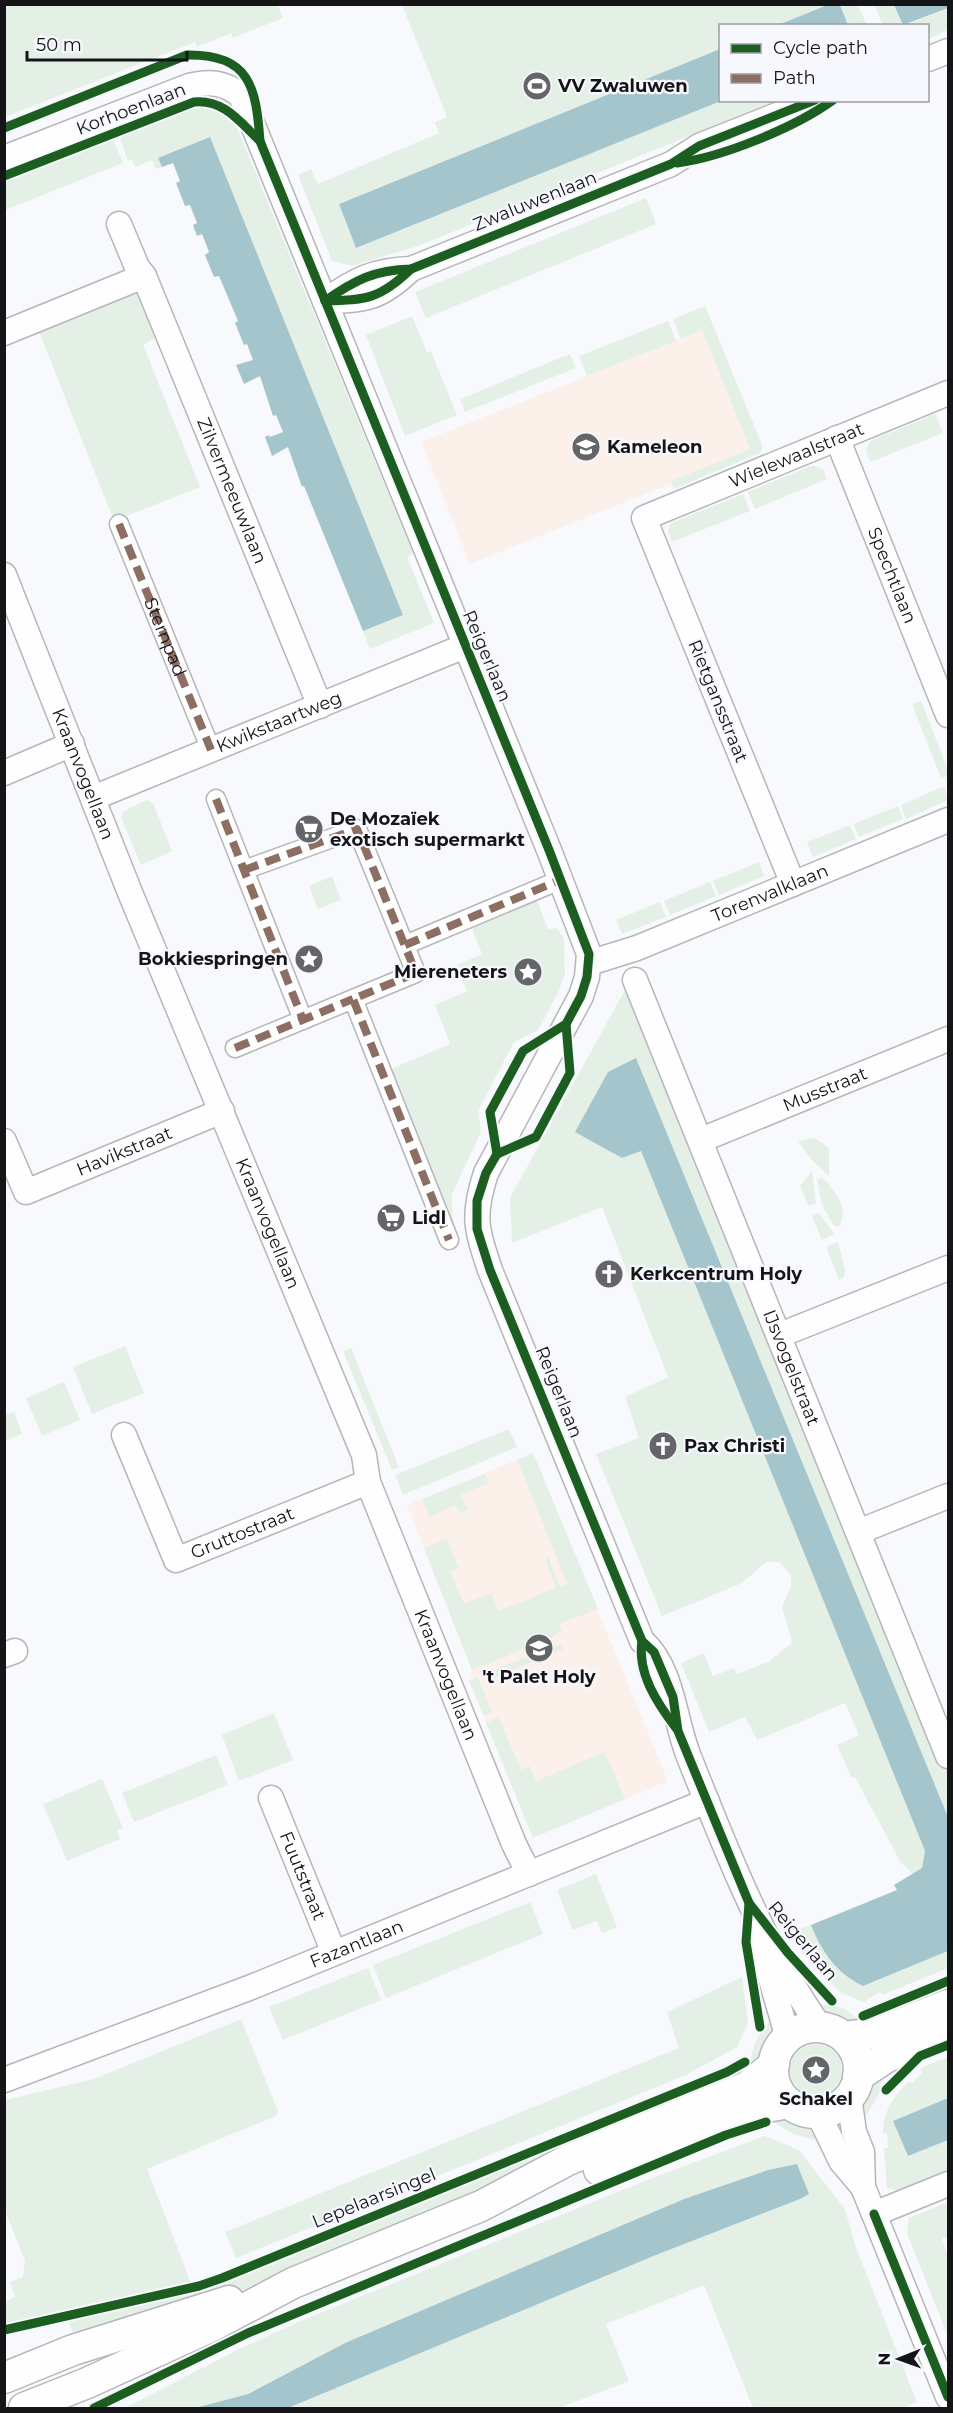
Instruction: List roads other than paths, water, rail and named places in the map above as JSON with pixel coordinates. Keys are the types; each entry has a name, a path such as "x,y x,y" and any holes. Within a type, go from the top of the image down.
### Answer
{"street":[{"path":"929,59 948,51"},
{"name":"Korhoenlaan","path":"4,158 189,86 215,82 231,87 241,96 325,301"},
{"name":"Zwaluwenlaan","path":"325,301 353,281 385,270 411,269 671,164 699,146 809,102"},
{"name":"Zwaluwenlaan","path":"671,164 701,160 811,116 830,102"},
{"name":"Zilvermeeuwlaan","path":"119,224 137,267 144,276 320,706"},
{"path":"4,333 144,276"},
{"name":"Reigerlaan","path":"325,301 584,938 590,963 581,996 486,1173 477,1201 477,1229 490,1270 642,1641 639,1658 654,1695 678,1731 749,1903 802,2001 832,2032"},
{"name":"Wielewaalstraat","path":"644,518 948,393"},
{"name":"Spechtlaan","path":"837,438 948,715"},
{"name":"Rietgansstraat","path":"644,518 793,884"},
{"name":"Sternpad","path":"119,524 211,750"},
{"name":"Kraanvogellaan","path":"4,575 93,798 364,1455 368,1482 514,1844 529,1874"},
{"name":"Kwikstaartweg","path":"93,798 465,646"},
{"path":"4,773 72,744"},
{"path":"216,799 303,1020"},
{"name":"Torenvalklaan","path":"590,963 637,948 948,820"},
{"path":"236,1048 416,973 357,829 244,870"},
{"path":"405,945 560,880"},
{"name":"IJsvogelstraat","path":"635,980 858,1532 944,1729 948,1756"},
{"path":"353,999 449,1240"},
{"name":"Musstraat","path":"701,1140 948,1039"},
{"name":"Havikstraat","path":"4,1141 26,1192 222,1112"},
{"path":"780,1335 948,1268"},
{"name":"Gruttostraat","path":"124,1435 176,1560 368,1482"},
{"path":"858,1532 948,1496"},
{"name":"Fuutstraat","path":"271,1798 334,1953"},
{"name":"Fazantlaan","path":"4,2080 334,1953 706,1801"},
{"name":"Reigerlaan","path":"749,1903 788,2038"},
{"path":"948,2005 877,2033 800,2030 788,2038 777,2053 774,2065 777,2086 789,2103 807,2112 818,2112 838,2106 854,2086 887,2057 948,2030"},
{"path":"832,2032 857,2058 854,2086 854,2132 862,2152 863,2187"},
{"path":"4,2378 73,2350 293,2283 481,2206 568,2160 747,2087 774,2065"},
{"path":"481,2206 574,2179 755,2109 789,2103"},
{"path":"818,2112 830,2142 841,2161 863,2187 948,2397"},
{"path":"874,2214 948,2184"},
{"path":"24,2409 212,2326 293,2283"}],"water":[{"path":"830,4 840,5 848,24 780,24"},
{"path":"894,5 948,5 948,8 903,24"},
{"path":"719,49 719,102 356,248 339,204"},
{"path":"210,137 403,615 363,631 304,486 302,487 288,447 272,456 265,437 283,432 276,415 273,416 260,376 244,384 236,365 253,360 247,344 244,345 235,323 238,321 219,276 214,277 205,255 209,252 202,234 197,236 193,225 197,223 190,205 185,206 176,183 180,181 173,163 162,167 158,158"},
{"path":"636,1058 948,1817 948,1951 863,1986 845,1975 831,1961 811,1925 897,1890 894,1885 922,1868 925,1851 641,1151 622,1158 575,1132 608,1072"},
{"path":"948,2098 948,2140 908,2156 893,2121"},
{"path":"797,2164 809,2194 800,2199 656,2255 288,2408 195,2408 248,2394 345,2343 684,2199 768,2170"}],"place":[{"name":"VV Zwaluwen","path":"537,86"},
{"name":"Kameleon","path":"586,447"},
{"name":"De Mozaïek exotisch supermarkt","path":"309,829"},
{"name":"Bokkiespringen","path":"309,959"},
{"name":"Miereneters","path":"528,972"},
{"name":"Lidl","path":"391,1218"},
{"name":"Kerkcentrum Holy","path":"609,1274"},
{"name":"Pax Christi","path":"663,1446"},
{"name":"'t Palet Holy","path":"539,1648"},
{"name":"Schakel","path":"816,2070"}]}
